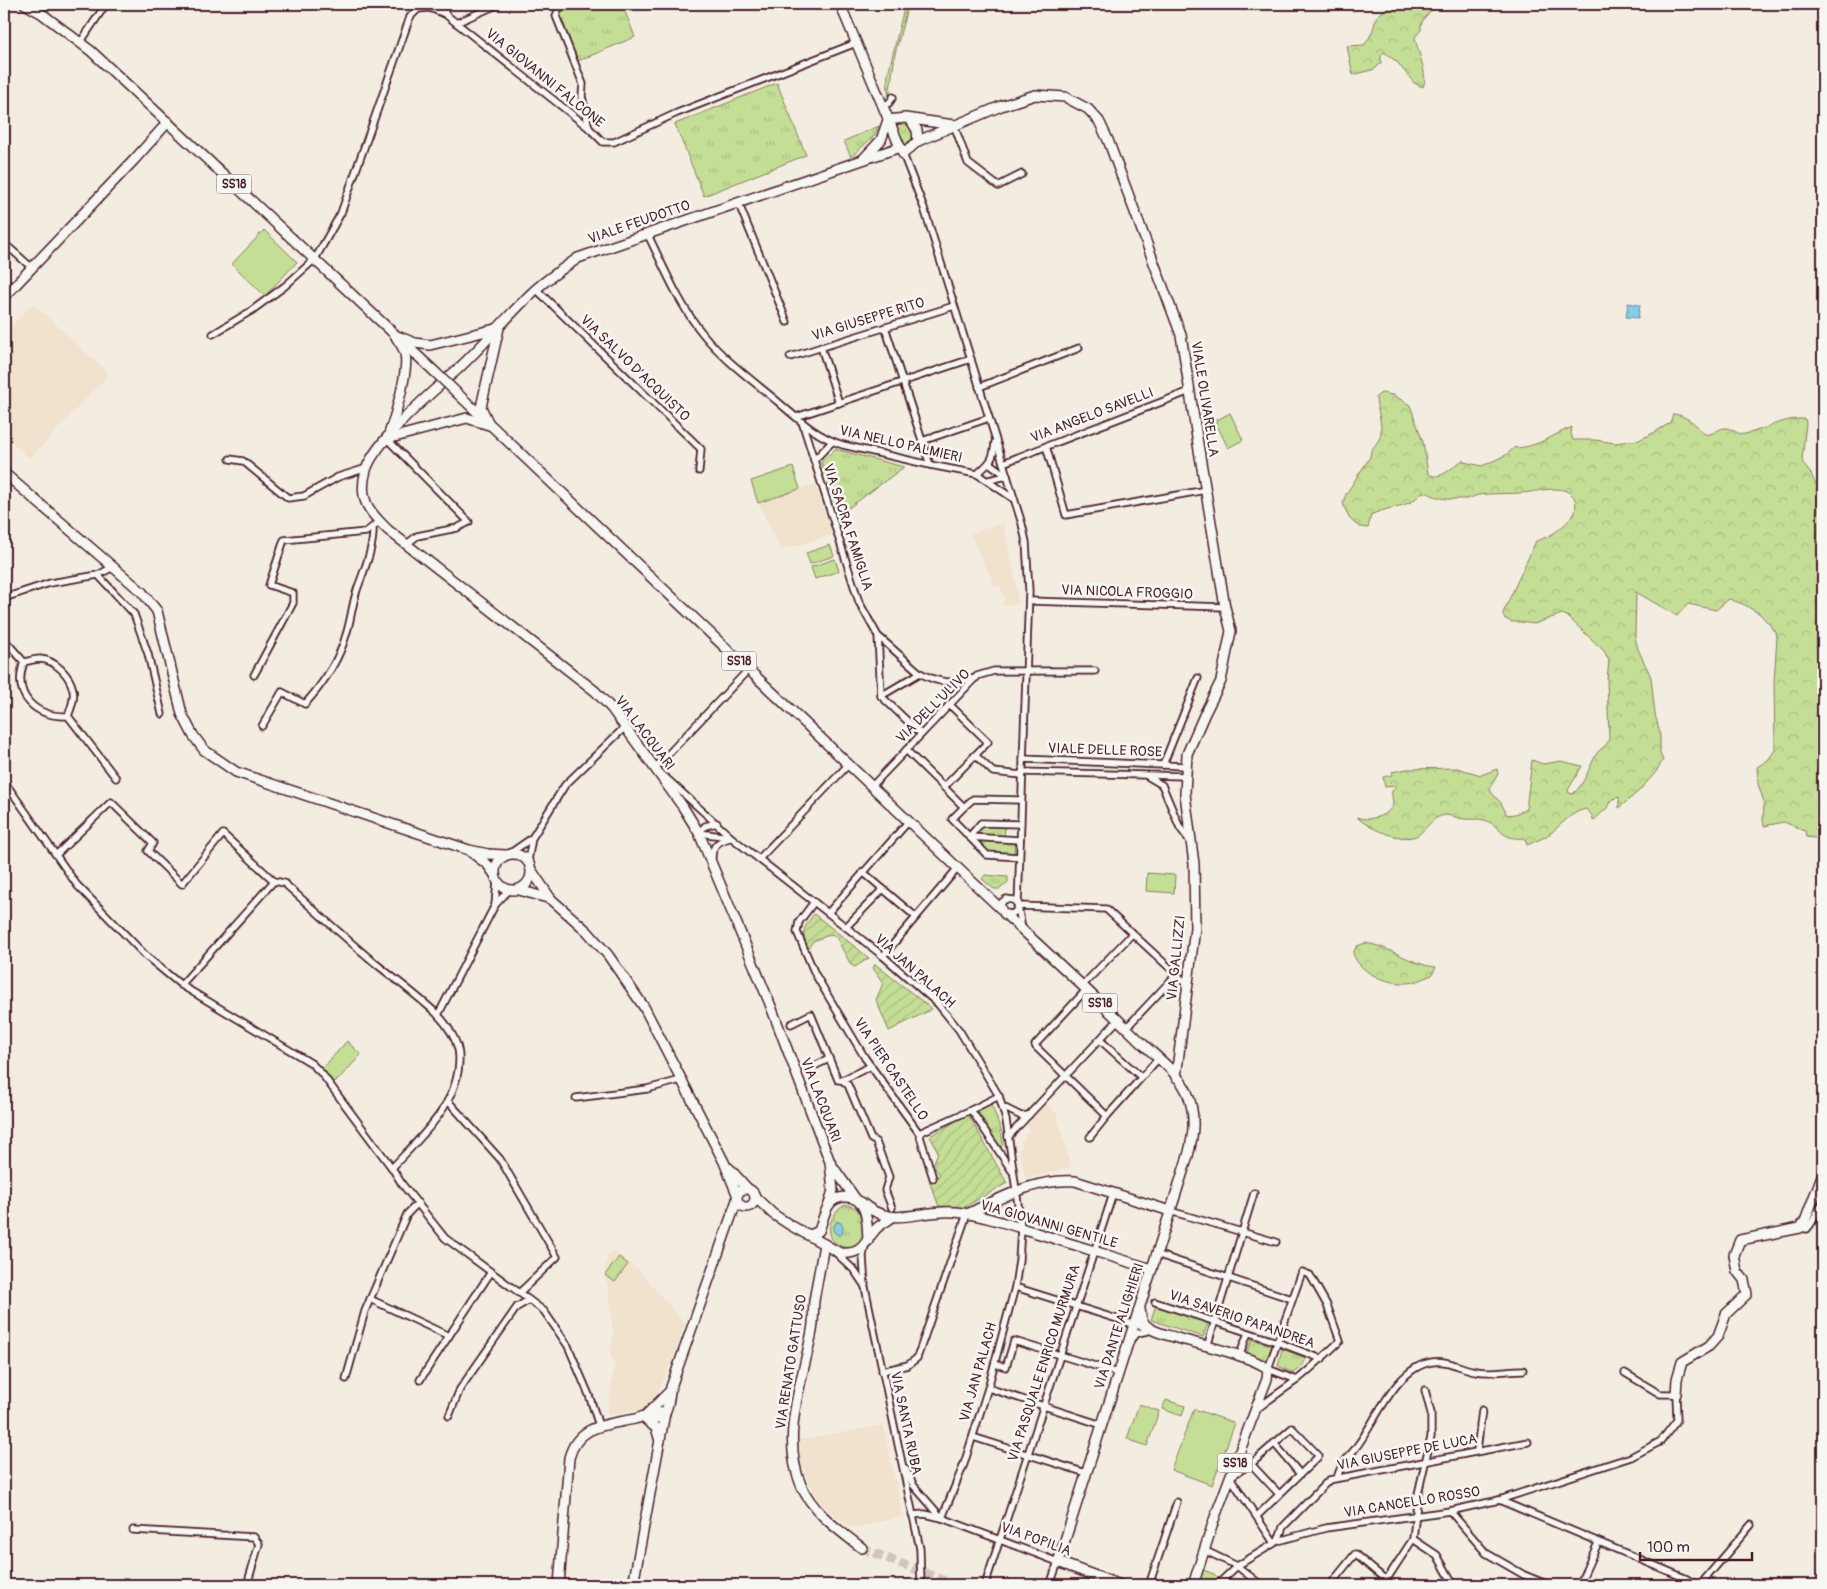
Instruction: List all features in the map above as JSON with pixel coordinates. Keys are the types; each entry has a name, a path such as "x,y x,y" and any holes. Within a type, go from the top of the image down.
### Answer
{"main road":[{"name":"SS18","path":"26,4 42,13 80,43 315,259 957,869 988,898 1005,905 1022,930 1176,1076"},
{"path":"840,4 900,146"},
{"name":"VIALE OLIVARELLA","path":"900,146 918,141 1001,106 1035,95 1065,97 1088,109 1099,121 1182,335 1225,607 1231,631 1222,681 1187,754 1185,794 1191,843"},
{"path":"910,119 917,130 918,141"},
{"name":"VIALE OLIVARELLA","path":"888,120 910,119 954,125"},
{"path":"868,157 881,140 888,120"},
{"path":"4,297 168,122"},
{"name":"VIALE FEUDOTTO","path":"431,392 457,369 536,290 578,258 900,146"},
{"path":"395,335 415,343 430,344 499,328 481,407 489,425"},
{"path":"387,439 394,419 406,365 405,353 395,335"},
{"name":"VIA LACQUARI","path":"431,392 387,439 367,468 364,498 376,524 407,544 595,691 612,709 683,807 699,833 712,862 770,1004 830,1162 833,1190 829,1204"},
{"path":"387,439 467,418 489,425"},
{"path":"4,473 142,592 156,611 182,714 193,735 204,750 236,772 469,850 488,854 520,854 528,861 532,872 551,899 587,931 630,984 644,1007 724,1162 739,1205 773,1214"},
{"name":"VIA GALLIZZI","path":"1176,1076 1195,928 1194,864 1191,843"},
{"path":"469,850 488,865 504,888 551,899"},
{"path":"496,878 496,865 507,854"},
{"path":"514,890 528,883 532,872"},
{"name":"VIA DANTE ALIGHIERI","path":"1058,1562 1188,1156 1194,1130 1192,1110 1186,1091 1176,1076"},
{"path":"724,1162 748,1189 754,1193 755,1198 773,1214 834,1250 847,1253 859,1250 866,1244 878,1227 892,1218"},
{"name":"VIA LACQUARI","path":"830,1162 858,1200"},
{"path":"1676,1394 1677,1379 1682,1362 1709,1346 1718,1336 1726,1314 1747,1294 1744,1280 1738,1271 1734,1256 1740,1240 1800,1228 1805,1221 1823,1173"},
{"path":"967,1214 1016,1191 1053,1181 1065,1180 1075,1181 1170,1211"},
{"path":"633,1585 670,1390 737,1197 742,1190 748,1189"},
{"path":"802,1232 815,1234 819,1231 829,1204 834,1199 841,1197 858,1200 874,1213 892,1218"},
{"path":"729,1218 754,1203 755,1198"},
{"path":"858,1200 866,1215 866,1244"},
{"name":"VIA GIOVANNI GENTILE","path":"892,1218 927,1212 967,1214 1021,1228 1152,1269"},
{"path":"824,1218 824,1244"},
{"name":"VIA RENATO GATTUSO","path":"824,1244 814,1303 813,1329 795,1412 792,1443 801,1486 810,1500 826,1519 862,1548"},
{"path":"1140,1304 1142,1321 1156,1331 1262,1364 1268,1369"},
{"name":"SS18","path":"1193,1585 1230,1476 1267,1379 1268,1369"},
{"path":"644,1417 670,1390"},
{"path":"559,1585 569,1458 575,1443 581,1436 599,1426 644,1417 660,1418 666,1414"},
{"path":"644,1417 656,1428 660,1442"},
{"name":"VIA POPILIA","path":"1058,1562 1120,1585"}],"street":[{"path":"80,43 106,4"},
{"path":"444,4 445,14"},
{"path":"456,23 499,4"},
{"path":"564,4 559,8 556,16 583,84 582,96 588,128"},
{"name":"VIA GIOVANNI FALCONE","path":"315,259 341,213 410,18 418,9 430,8 445,14 603,142 614,142 678,113 856,43"},
{"path":"882,106 889,103 892,97"},
{"path":"954,125 968,163 998,186 1022,174"},
{"path":"900,146 924,208 972,359 1026,542 1028,601 1016,912 1012,914 1005,905"},
{"path":"738,202 787,322"},
{"name":"VIA NELLO PALMIERI","path":"647,233 686,309 703,334 732,364 816,433 832,442 977,474 1014,498"},
{"path":"4,243 31,267"},
{"path":"213,334 250,311 292,281 315,259"},
{"name":"VIA SALVO D'ACQUISTO","path":"536,290 701,449 699,471"},
{"name":"VIA GIUSEPPE RITO","path":"790,356 954,306"},
{"path":"885,327 930,465"},
{"path":"820,347 840,403"},
{"path":"979,387 1079,348"},
{"path":"796,418 972,359"},
{"name":"VIA ANGELO SAVELLI","path":"1003,462 1190,391"},
{"path":"922,441 989,418"},
{"name":"VIA SACRA FAMIGLIA","path":"802,422 859,602 878,636 920,673 934,681 949,684 976,678"},
{"path":"977,474 989,463 994,454 995,438"},
{"path":"387,439 469,522 457,528 417,536 407,544"},
{"path":"814,460 832,442"},
{"path":"1046,446 1066,514 1206,490"},
{"path":"230,459 243,461 288,498 304,496 338,477 367,468"},
{"path":"989,463 1007,476"},
{"path":"989,480 1007,476"},
{"path":"254,675 293,603 293,593 269,585 284,540 366,532 376,524"},
{"path":"262,726 282,692 305,704 316,692 334,661 346,635 353,604 374,539 376,524"},
{"path":"4,598 50,583 98,575 113,567"},
{"path":"98,575 134,614 148,654 162,714"},
{"name":"VIA NICOLA FROGGIO","path":"1028,601 1225,607"},
{"name":"VIA SACRA FAMIGLIA","path":"878,636 881,696"},
{"path":"4,639 24,662"},
{"path":"24,662 38,659 53,663 69,679 73,691 72,706 68,716"},
{"path":"24,662 21,671 23,695 39,711 51,715 68,716 116,778"},
{"path":"655,768 748,670"},
{"name":"VIA DELL'ULIVO","path":"871,787 976,678 994,671 1095,671"},
{"path":"920,673 881,696 921,734"},
{"path":"1162,765 1198,678"},
{"path":"944,787 988,742 949,704"},
{"path":"528,861 532,838 566,785 625,727"},
{"path":"906,750 964,806"},
{"name":"VIALE DELLE ROSE","path":"975,755 993,772 1186,776"},
{"name":"VIALE DELLE ROSE","path":"1023,759 1186,766"},
{"path":"759,859 848,765"},
{"name":"VIA JAN PALACH","path":"655,768 732,838 883,956 938,1004 954,1023 999,1096 1006,1122 1021,1228 1019,1260 1015,1287 988,1388 964,1464 942,1518"},
{"path":"1147,776 1162,785 1180,828 1191,843"},
{"path":"4,782 77,885 147,957 181,985 311,1063 322,1074 445,1238 544,1311 568,1346 589,1395 599,1426"},
{"path":"1019,857 987,855 952,819 973,799 1021,800"},
{"path":"56,854 111,802 154,843 148,851 182,884 223,834 274,882 284,883 354,945 438,1015 454,1037 459,1056 456,1079 442,1113 392,1168"},
{"path":"828,913 908,822"},
{"path":"699,833 706,826 717,823"},
{"path":"970,837 981,823 1020,824"},
{"path":"699,833 732,838"},
{"path":"970,837 1020,840"},
{"path":"507,854 532,838"},
{"path":"712,862 712,849 715,845 720,841 732,838"},
{"path":"883,956 957,869"},
{"path":"863,872 916,917"},
{"path":"495,905 496,878"},
{"path":"181,985 274,882"},
{"path":"1005,905 1018,883"},
{"path":"846,927 883,889"},
{"path":"438,1015 495,905 514,890"},
{"path":"1005,905 1014,900 1017,905 1022,930"},
{"name":"VIA PIER CASTELLO","path":"814,902 799,922 797,932 814,974 871,1066 919,1133 999,1096"},
{"path":"1017,905 1106,909 1188,985"},
{"path":"1106,1116 1035,1045 1133,933"},
{"path":"1126,1027 1176,974"},
{"path":"791,1024 810,1014 838,1080 842,1080 848,1085 871,1139 876,1142 889,1176 885,1190 892,1208"},
{"path":"1008,1137 1118,1020"},
{"path":"1100,1040 1141,1077"},
{"path":"810,1068 829,1059"},
{"path":"1090,1137 1106,1116 1158,1059"},
{"path":"842,1080 871,1066"},
{"path":"576,1098 647,1089 681,1080"},
{"path":"448,1101 500,1159 557,1257 519,1293"},
{"path":"1003,1108 1021,1116"},
{"path":"971,1110 1013,1173"},
{"path":"1006,1122 1029,1115"},
{"path":"1006,1122 1022,1123"},
{"path":"919,1133 932,1178"},
{"path":"1208,1347 1254,1193"},
{"name":"VIA PASQUALE ENRICO MURMURA","path":"985,1585 1113,1194"},
{"path":"346,1379 365,1311 407,1214 418,1203"},
{"path":"1800,1228 1807,1229 1813,1223 1823,1204"},
{"path":"1170,1211 1276,1242"},
{"path":"882,1371 908,1365 917,1358 967,1214"},
{"name":"VIA SANTA RUBA","path":"866,1244 863,1256 865,1287 912,1514 921,1564 921,1585"},
{"name":"VIA SANTA RUBA","path":"834,1250 854,1270 865,1287"},
{"path":"1156,1254 1292,1299"},
{"path":"420,1380 491,1272"},
{"path":"1255,1412 1273,1396 1297,1380 1340,1341 1327,1305 1310,1275 1302,1272 1268,1369 1297,1380"},
{"path":"1015,1287 1156,1331"},
{"path":"370,1299 449,1336"},
{"path":"449,1416 460,1389 517,1308 529,1300"},
{"name":"VIA SAVERIO PAPANDREA","path":"1155,1302 1277,1342 1322,1359"},
{"path":"1128,1343 1138,1333 1156,1331"},
{"path":"1240,1357 1248,1333"},
{"path":"995,1364 1006,1367 1014,1340 1118,1373"},
{"path":"1337,1478 1341,1464 1357,1446 1390,1392 1415,1368 1431,1362 1449,1362 1477,1371 1523,1370"},
{"path":"1625,1373 1660,1394 1676,1394"},
{"path":"988,1388 1102,1426"},
{"path":"1330,1585 1355,1554 1385,1583 1413,1539 1418,1494 1431,1437 1431,1413 1426,1390"},
{"name":"VIA CANCELLO ROSSO","path":"1276,1542 1326,1528 1450,1511 1499,1500 1631,1457 1661,1441 1676,1420 1676,1394"},
{"path":"1477,1451 1482,1410"},
{"path":"1257,1516 1320,1456 1292,1428 1251,1464 1230,1476 1257,1516 1276,1542"},
{"path":"973,1437 1086,1474"},
{"name":"VIA GIUSEPPE DE LUCA","path":"1237,1566 1276,1542 1284,1527 1329,1480 1528,1442"},
{"path":"1274,1444 1300,1474"},
{"path":"900,1457 914,1486 942,1518"},
{"path":"1251,1464 1279,1494"},
{"path":"1499,1500 1698,1585 1751,1524"},
{"path":"1149,1585 1177,1502"},
{"path":"1450,1511 1486,1553 1524,1575 1549,1585"},
{"path":"912,1514 925,1514 942,1518"},
{"name":"VIA POPILIA","path":"942,1518 1058,1562"},
{"path":"133,1530 254,1537 259,1544 247,1585"},
{"path":"1413,1539 1437,1555 1454,1585"},
{"path":"1579,1585 1598,1542"},
{"path":"1204,1550 1237,1566 1261,1585"},
{"name":"VIA DANTE ALIGHIERI","path":"1050,1585 1058,1562"},
{"path":"1217,1585 1237,1566"}],"shaded area":[{"path":"33,303 109,374 30,459 4,435 4,334"},
{"path":"815,484 832,535 781,550 758,503"},
{"path":"1003,522 1017,589 1018,604 1003,605 1001,602 1006,599 999,585 995,587 970,534"},
{"path":"1046,1104 1057,1114 1071,1167 1026,1179 1018,1149 1023,1147 1021,1141 1026,1139 1024,1134 1029,1133 1027,1125"},
{"path":"612,1250 640,1271 685,1324 673,1359 653,1403 638,1410 607,1415 614,1365 610,1353 613,1333 608,1288 604,1276 608,1256"},
{"path":"883,1425 903,1516 858,1528 849,1527 817,1500 800,1462 799,1440"}],"green space":[{"path":"573,4 622,4 635,37 578,61 560,15 564,9 573,6"},
{"path":"905,4 908,4 895,54 889,98 888,74"},
{"path":"1401,4 1435,4 1422,22 1421,30 1415,37 1425,76 1423,87 1414,83 1397,62 1384,52 1381,56 1381,63 1375,69 1353,75 1347,46 1364,45 1378,16 1390,8"},
{"path":"777,83 806,155 704,196 675,124"},
{"path":"904,122 912,131 911,140 905,146 896,123"},
{"path":"879,126 874,136 851,157 844,141"},
{"path":"264,230 297,262 265,296 232,264"},
{"path":"1381,393 1393,395 1410,405 1423,442 1428,473 1432,476 1441,475 1463,460 1464,462 1482,466 1506,455 1515,447 1524,447 1538,443 1572,427 1573,440 1595,440 1615,443 1639,440 1655,432 1670,423 1673,414 1689,420 1705,434 1724,428 1745,434 1790,420 1805,419 1802,460 1816,485 1823,489 1823,839 1806,837 1805,831 1784,822 1764,826 1764,802 1758,784 1757,767 1768,760 1775,750 1774,682 1776,632 1760,614 1743,604 1729,599 1716,610 1688,604 1677,616 1636,592 1635,637 1638,649 1651,677 1655,714 1660,734 1660,754 1663,760 1656,772 1639,791 1619,808 1619,797 1613,799 1607,808 1593,821 1592,815 1588,811 1585,809 1580,811 1546,836 1527,845 1525,838 1505,835 1490,822 1482,819 1462,819 1448,815 1441,816 1418,835 1404,838 1377,830 1357,817 1366,819 1378,817 1388,812 1393,804 1392,791 1397,786 1385,787 1383,777 1392,775 1392,772 1407,769 1457,768 1481,775 1497,769 1498,774 1490,788 1491,792 1501,803 1507,815 1515,814 1526,809 1532,760 1543,764 1561,761 1582,766 1568,790 1569,793 1573,794 1584,780 1597,753 1606,745 1609,738 1607,680 1609,660 1604,651 1567,616 1562,614 1534,624 1512,622 1504,618 1503,613 1536,541 1548,536 1567,523 1575,513 1576,504 1574,497 1567,491 1554,489 1526,493 1483,494 1467,499 1444,499 1423,492 1410,502 1371,515 1368,528 1360,527 1349,518 1343,503 1346,494 1379,440 1381,427 1376,397"},
{"path":"1230,413 1243,440 1228,448 1215,421"},
{"path":"835,449 904,467 839,515 821,462"},
{"path":"793,467 800,489 758,503 751,481"},
{"path":"830,545 834,556 810,564 806,553"},
{"path":"835,559 839,571 815,579 811,567"},
{"path":"981,823 1005,823 1004,839 1015,840 1014,857 987,855 969,837"},
{"path":"1147,873 1175,875 1174,893 1146,891"},
{"path":"985,875 1008,877 1008,882 1000,889 994,889 982,879"},
{"path":"814,914 869,958 855,967 851,965 836,937 832,934 813,941 808,949 804,938 804,930"},
{"path":"1365,943 1383,948 1418,963 1436,967 1432,975 1416,981 1396,983 1387,981 1369,973 1356,960 1353,953 1357,946"},
{"path":"875,964 932,1009 889,1031 876,1000 883,983 873,968"},
{"path":"347,1041 361,1055 335,1083 321,1070"},
{"path":"991,1103 1001,1130 1003,1145 1000,1148 977,1110"},
{"path":"968,1114 1007,1183 963,1208 939,1206 929,1181 940,1175 933,1165 938,1152 930,1136"},
{"path":"845,1205 858,1210 863,1221 863,1235 858,1247 838,1245 832,1240 830,1225 838,1210"},
{"path":"619,1257 628,1264 615,1282 605,1275"},
{"path":"1156,1305 1208,1323 1203,1337 1151,1320"},
{"path":"1252,1339 1272,1346 1266,1361 1246,1355"},
{"path":"1282,1349 1306,1358 1301,1367 1293,1373 1278,1366"},
{"path":"1166,1400 1185,1406 1182,1416 1162,1409"},
{"path":"1139,1404 1159,1411 1147,1446 1127,1439"},
{"path":"1194,1409 1235,1423 1212,1485 1171,1470"},
{"path":"1203,1570 1214,1574 1219,1579 1210,1585 1199,1585"}],"water":[{"path":"1628,303 1640,305 1638,318 1626,317"},
{"path":"837,1221 841,1223 843,1228 842,1234 839,1236 834,1232 833,1228"}],"tunnel":[{"path":"862,1548 955,1585"}]}
